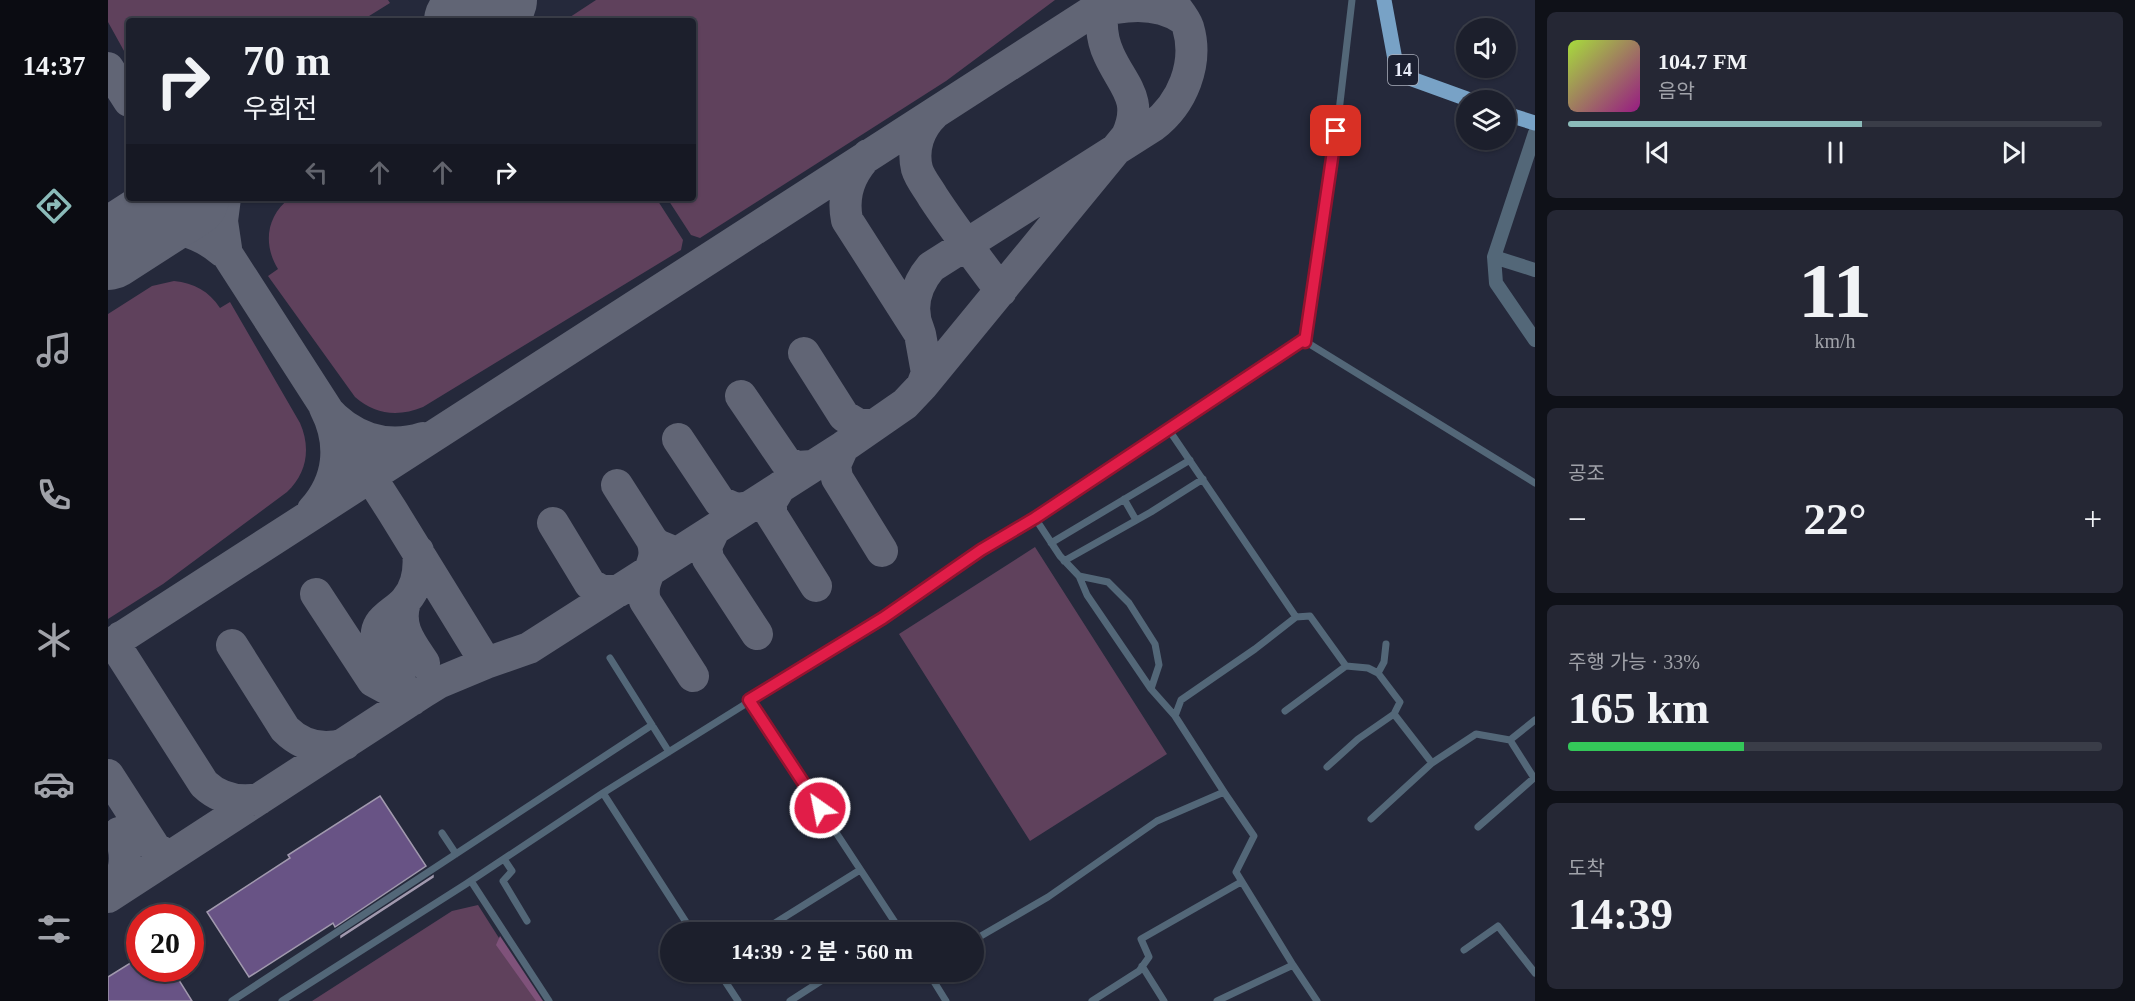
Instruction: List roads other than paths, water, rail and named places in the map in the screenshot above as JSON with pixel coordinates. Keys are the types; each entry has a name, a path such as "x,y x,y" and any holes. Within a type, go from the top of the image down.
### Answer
{"main road":[{"name":"14","path":"1384,0 1396,65 1412,79 1456,95"},
{"path":"1516,117 1535,123"}],"street":[{"path":"1535,133 1494,257 1496,283 1535,340"},
{"path":"1494,257 1535,270"}],"lane":[{"path":"1305,342 1334,154 1352,0"},
{"path":"282,1001 749,700 883,618 981,550 1035,518 1303,340 1535,483"},
{"path":"1169,430 1296,617"},
{"path":"1052,543 1190,460"},
{"path":"1064,561 1203,478"},
{"path":"1124,499 1136,520"},
{"path":"1035,518 1064,561 1079,576 1087,596 1151,689 1175,716 1254,836 1236,872 1317,1001"},
{"path":"1079,576 1107,582 1129,603 1155,644 1159,665 1151,689"},
{"path":"1175,716 1181,700 1255,649 1296,617 1310,616 1346,666"},
{"path":"1378,673 1384,663 1386,644"},
{"path":"610,658 669,752"},
{"path":"1285,711 1346,666 1368,668 1378,673 1400,702 1394,714 1358,739 1327,767"},
{"path":"749,700 894,922"},
{"path":"1394,714 1432,763"},
{"path":"1510,740 1535,720"},
{"path":"232,1001 652,726"},
{"path":"1371,819 1432,763 1476,734 1510,740 1534,779 1478,827"},
{"path":"984,934 1048,897 1157,821 1224,792"},
{"path":"603,794 686,922"},
{"path":"442,833 456,854"},
{"path":"504,859 512,871 502,881 526,921"},
{"path":"777,922 860,870"},
{"path":"471,881 549,1001"},
{"path":"1092,1001 1139,971 1149,957 1141,939 1241,882"},
{"path":"1464,950 1498,926 1535,973"},
{"path":"1218,1001 1293,965"},
{"path":"1142,966 1161,1000"},
{"path":"726,982 738,1001"},
{"path":"790,1001 820,982"},
{"path":"934,982 946,1001"}]}
